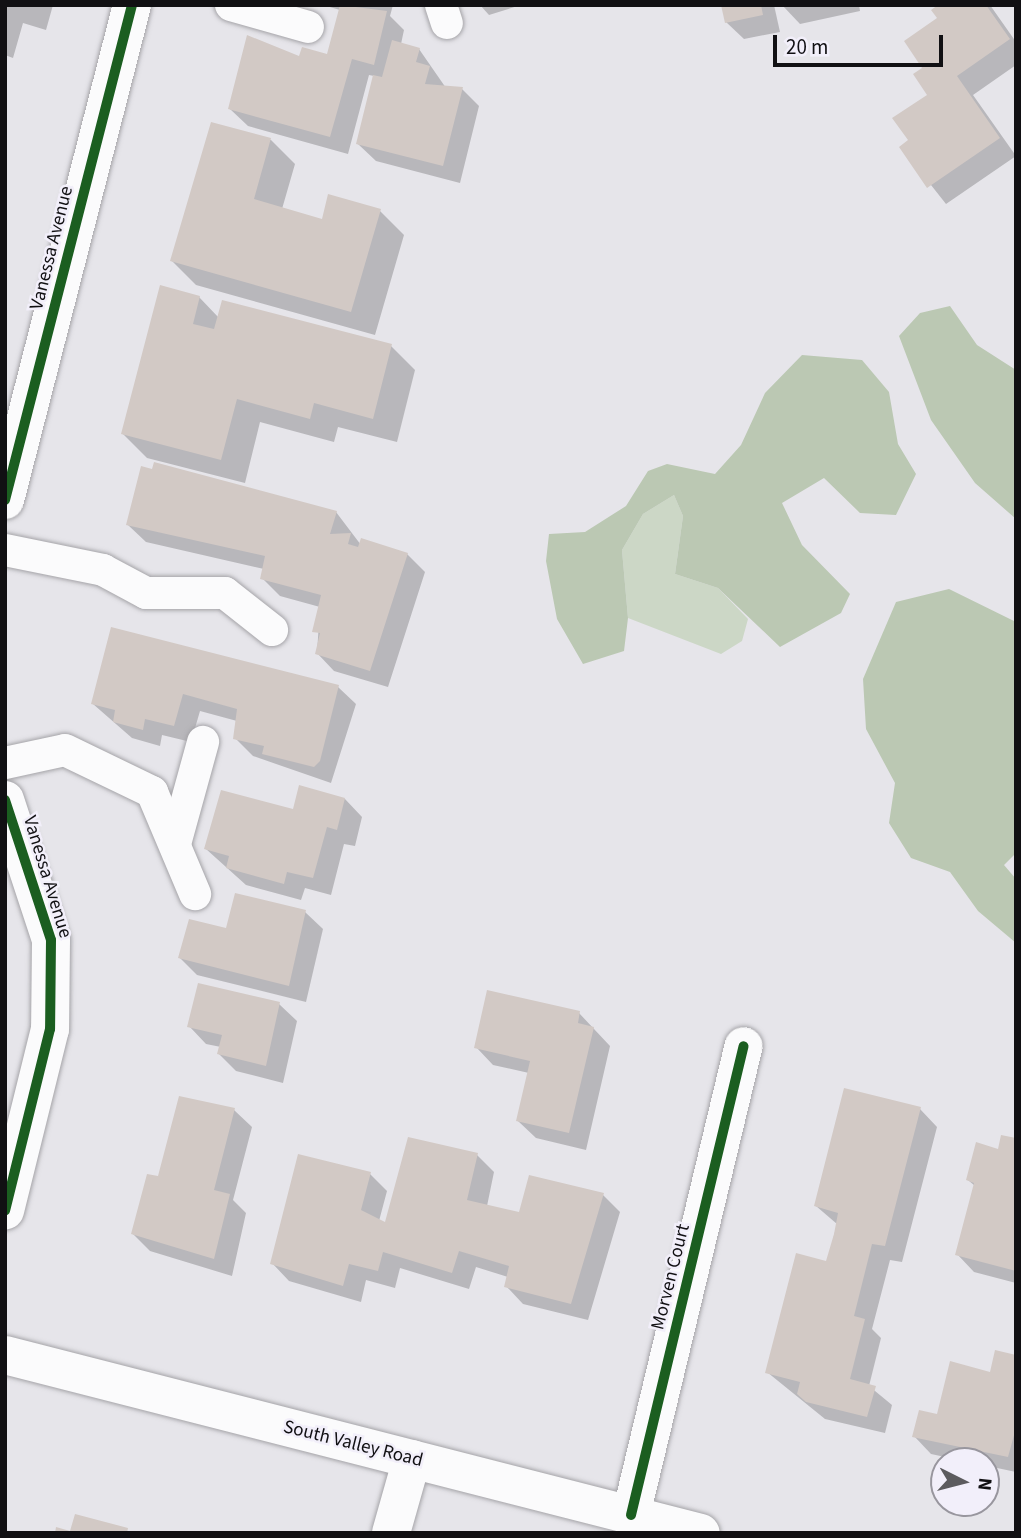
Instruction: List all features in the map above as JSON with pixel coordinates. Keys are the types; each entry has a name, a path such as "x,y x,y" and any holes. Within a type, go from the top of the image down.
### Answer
{"street":[{"name":"Vanessa Avenue","path":"5,500 132,5"},
{"name":"Vanessa Avenue","path":"5,800 51,940 50,1029 5,1211"},
{"name":"Morven Court","path":"631,1515 744,1046"},
{"name":"South Valley Road","path":"5,1355 701,1533"},
{"path":"391,1533 412,1459"}],"lane":[{"path":"231,5 308,27"},
{"path":"5,550 103,570 146,593 225,593 272,631"},
{"path":"174,844 203,741"},
{"path":"5,763 65,750 152,792 195,894"}],"green space":[{"path":"950,306 977,345 1016,370 1016,519 975,483 931,420 899,336 920,313"},
{"path":"802,355 862,360 889,392 898,444 916,474 896,515 860,513 824,478 782,503 802,545 850,594 841,613 780,647 718,588 675,574 683,516 674,495 643,514 622,550 628,618 624,651 583,664 557,619 546,561 549,534 585,532 626,506 648,471 667,464 715,474 741,445 765,393"},
{"path":"674,495 683,516 675,574 718,588 748,619 742,641 721,654 628,618 622,550 643,514"},
{"path":"949,589 1016,622 1016,853 1004,865 1016,879 1016,943 978,911 950,872 911,858 889,823 895,783 866,729 863,679 896,602"}],"building":[{"path":"340,5 387,11 374,65 352,59 330,137 228,109 247,35 299,56 302,47 327,54"},
{"path":"721,5 761,5 763,15 725,23"},
{"path":"938,5 986,5 1010,39 957,76 1000,138 927,188 899,147 908,140 892,118 927,95 913,74 922,68 904,41 937,18 931,10"},
{"path":"392,40 420,48 416,62 430,66 425,84 463,87 443,166 356,144 373,75 382,77"},
{"path":"211,122 271,138 254,199 322,219 328,194 381,209 351,312 170,261"},
{"path":"160,285 200,296 193,324 214,329 222,300 392,344 373,419 314,403 310,419 237,399 221,460 121,434"},
{"path":"154,462 337,511 330,534 351,533 348,544 358,547 361,538 408,553 370,671 315,654 320,633 312,632 321,595 260,579 265,556 126,525 141,466 152,469"},
{"path":"111,627 339,685 320,761 314,767 262,754 264,746 233,739 237,709 183,694 174,726 145,719 143,730 113,722 115,710 91,704"},
{"path":"299,785 345,798 337,830 327,827 313,878 287,872 284,884 226,868 229,856 204,849 221,790 293,809"},
{"path":"235,893 306,910 289,986 178,958 189,919 226,928"},
{"path":"198,983 280,1002 266,1066 217,1054 222,1035 187,1027"},
{"path":"487,990 580,1011 578,1023 594,1027 569,1133 516,1121 530,1061 474,1048"},
{"path":"844,1088 921,1107 885,1246 872,1244 854,1316 865,1319 850,1379 876,1386 867,1417 806,1402 797,1394 800,1382 765,1373 796,1253 826,1261 834,1234 838,1213 814,1206"},
{"path":"179,1096 235,1108 214,1190 230,1194 214,1259 131,1234 147,1174 158,1176"},
{"path":"1001,1135 1016,1138 1016,1271 955,1255 974,1183 966,1180 976,1142 998,1149"},
{"path":"408,1137 478,1153 467,1200 519,1212 529,1175 604,1193 571,1304 504,1287 509,1266 459,1251 452,1273 383,1252 378,1271 349,1264 343,1286 270,1264 298,1154 371,1172 361,1210 385,1222"},
{"path":"995,1350 1016,1355 1016,1428 1008,1457 1000,1455 1000,1447 960,1447 912,1437 919,1410 937,1414 950,1361 990,1372"},
{"path":"75,1514 128,1528 127,1533 55,1533 56,1527 70,1531"}],"cycle path":[{"path":"5,500 132,5"},
{"path":"5,800 51,940 50,1029 5,1211"},
{"path":"631,1515 744,1046"}]}
